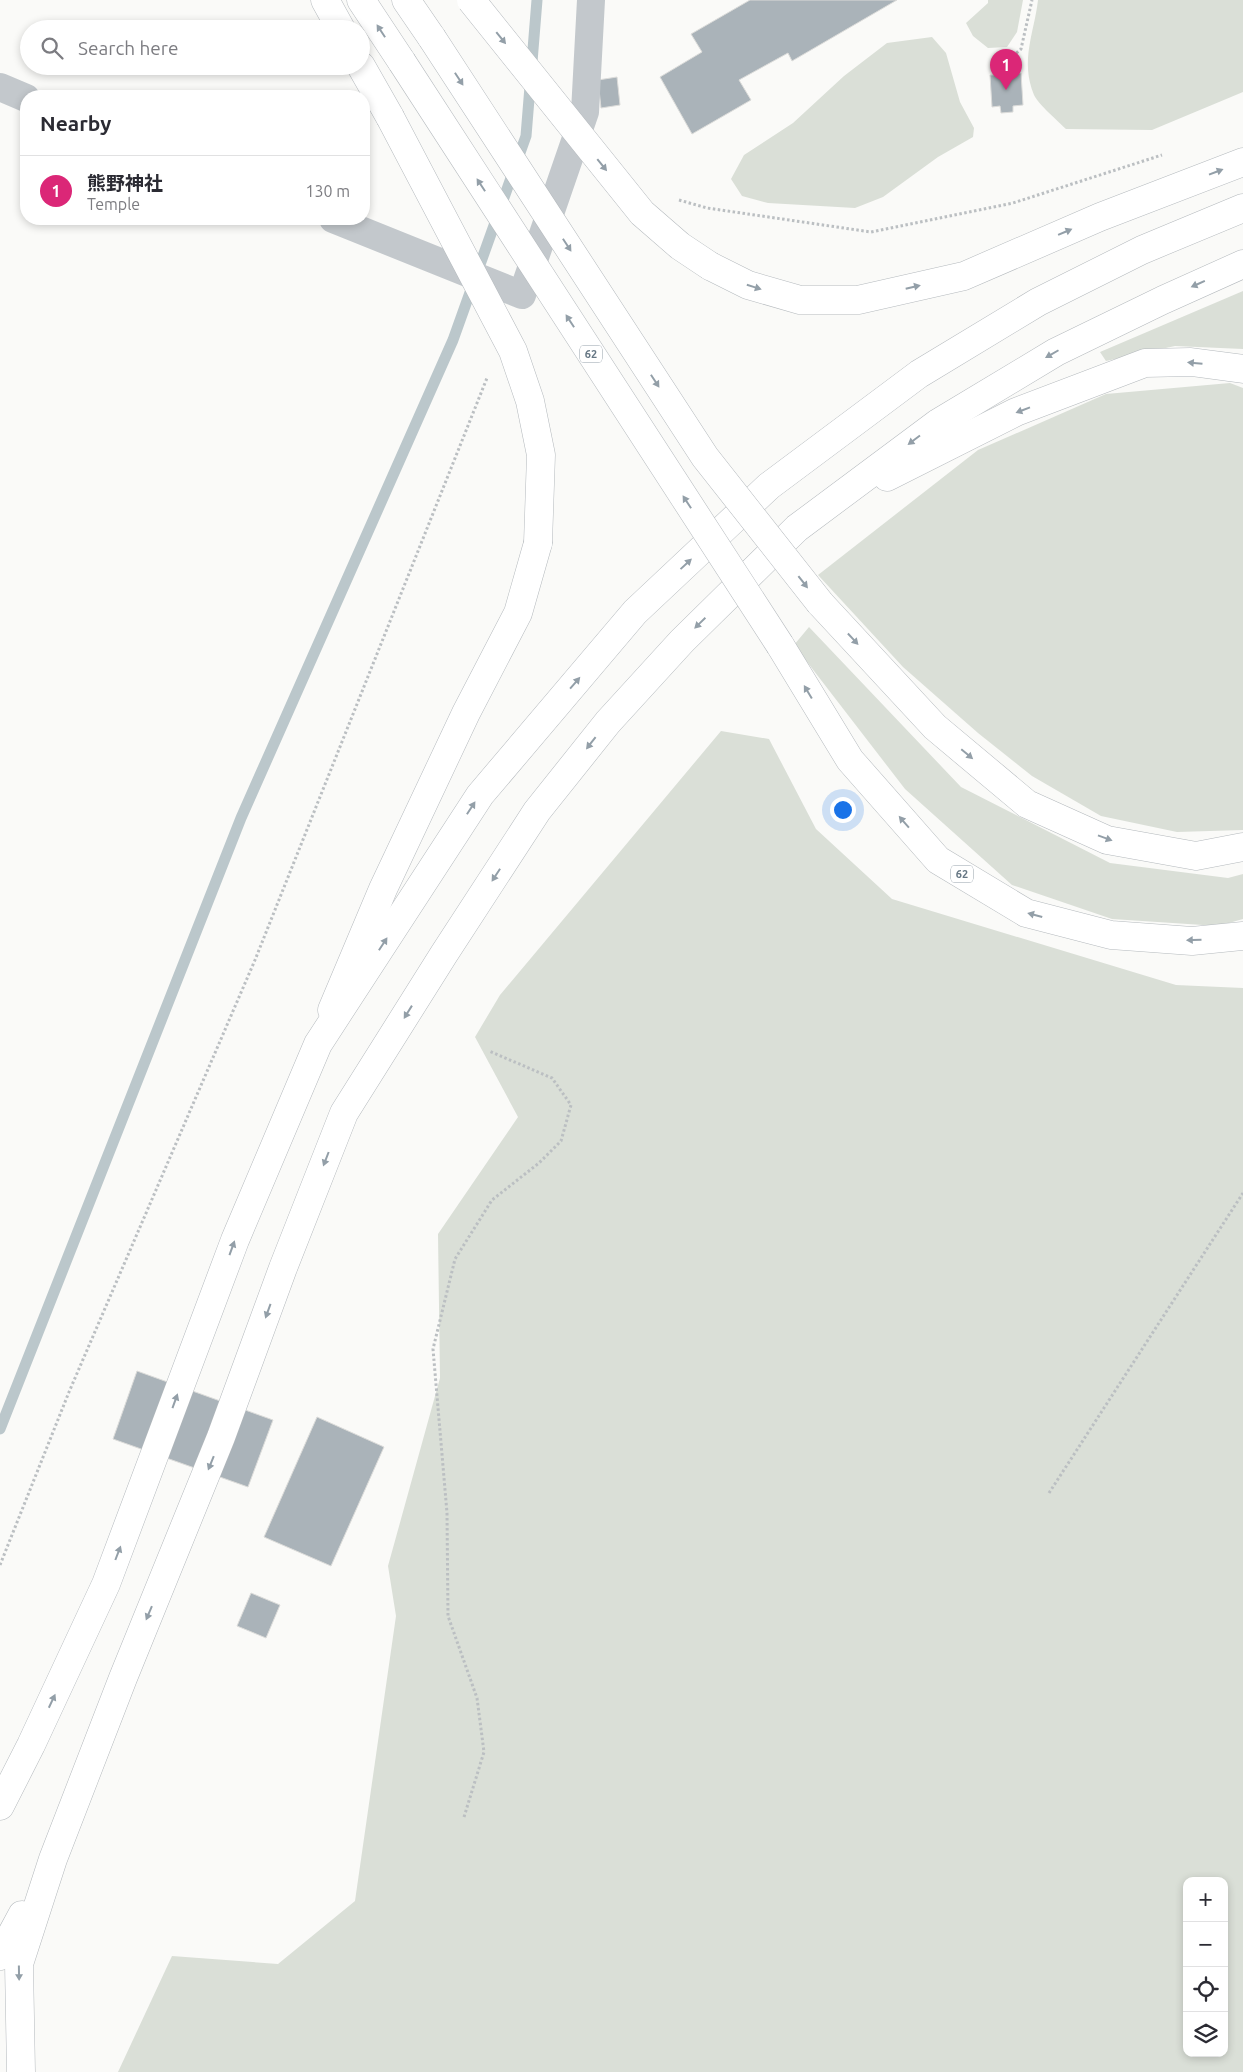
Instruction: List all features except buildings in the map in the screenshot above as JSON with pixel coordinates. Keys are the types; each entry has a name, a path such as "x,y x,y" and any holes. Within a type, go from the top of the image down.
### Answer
{"main road":[{"path":"326,0 336,20"},
{"name":"62","path":"361,0 780,645 850,760 938,860 1026,913 1111,935 1192,941 1243,936"},
{"path":"406,0 704,457 820,603 935,727 1027,804 1107,840 1196,856 1243,848"},
{"path":"471,0 642,214 680,246 710,266 748,285 800,300 858,300 964,276 1100,217 1243,162"},
{"path":"0,1806 31,1745 106,1584 235,1240 382,889 466,713 518,613 538,543 541,456 530,400 513,351 366,75"},
{"path":"318,1044 480,795 636,612 769,486 919,374 1038,302 1142,250 1243,208"},
{"path":"21,2072 19,1964 54,1860 122,1678 221,1438 280,1276 344,1114 438,962 537,811 608,722 682,641 797,528 938,423 1056,352 1243,264"},
{"path":"797,528 902,469 1016,412 1145,363 1191,362 1243,369"},
{"path":"0,1785 31,1745"},
{"path":"0,1956 54,1860"}],"street":[{"path":"348,225 522,294 585,112 591,0"},
{"path":"0,87 20,95"}],"path":[{"path":"1005,63 1020,49 1032,0"},
{"path":"674,198 707,208 872,232 1012,203 1168,153"},
{"path":"0,1565 69,1392 255,960 488,376"},
{"path":"464,1817 484,1752 477,1698 448,1616 447,1513 434,1349 454,1259 492,1200 539,1163 561,1141 570,1105 552,1078 489,1051"},
{"path":"1049,1493 1243,1193"}],"shaded area":[{"path":"988,0 1023,0 1017,32 1007,47 988,48 973,36 966,23 988,3"},
{"path":"1038,0 1243,0 1243,92 1152,130 1066,129 1036,99 1030,82 1028,70 1029,47"},
{"path":"932,37 946,53 960,102 974,128 973,137 938,157 883,197 855,208 768,203 742,196 731,179 744,155 793,123 844,76 887,43"},
{"path":"1243,291 1243,349 1175,346 1106,361 1100,352"},
{"path":"1230,383 1243,388 1243,830 1177,832 1101,816 1032,776 978,733 903,667 818,575 978,450 1106,394"},
{"path":"809,627 961,787 1110,863 1228,878 1243,874 1243,919 1218,926 1112,919 1012,885 905,789 794,645"},
{"path":"721,731 769,739 816,829 892,899 1176,985 1243,988 1243,2072 118,2072 172,1956 278,1964 355,1901 396,1616 388,1566 440,1378 438,1234 518,1117 475,1037 500,995"}],"waterway":[{"path":"0,1429 241,818 453,340 526,136 537,0"}],"place":[{"name":"熊野神社","path":"1006,90"}]}
